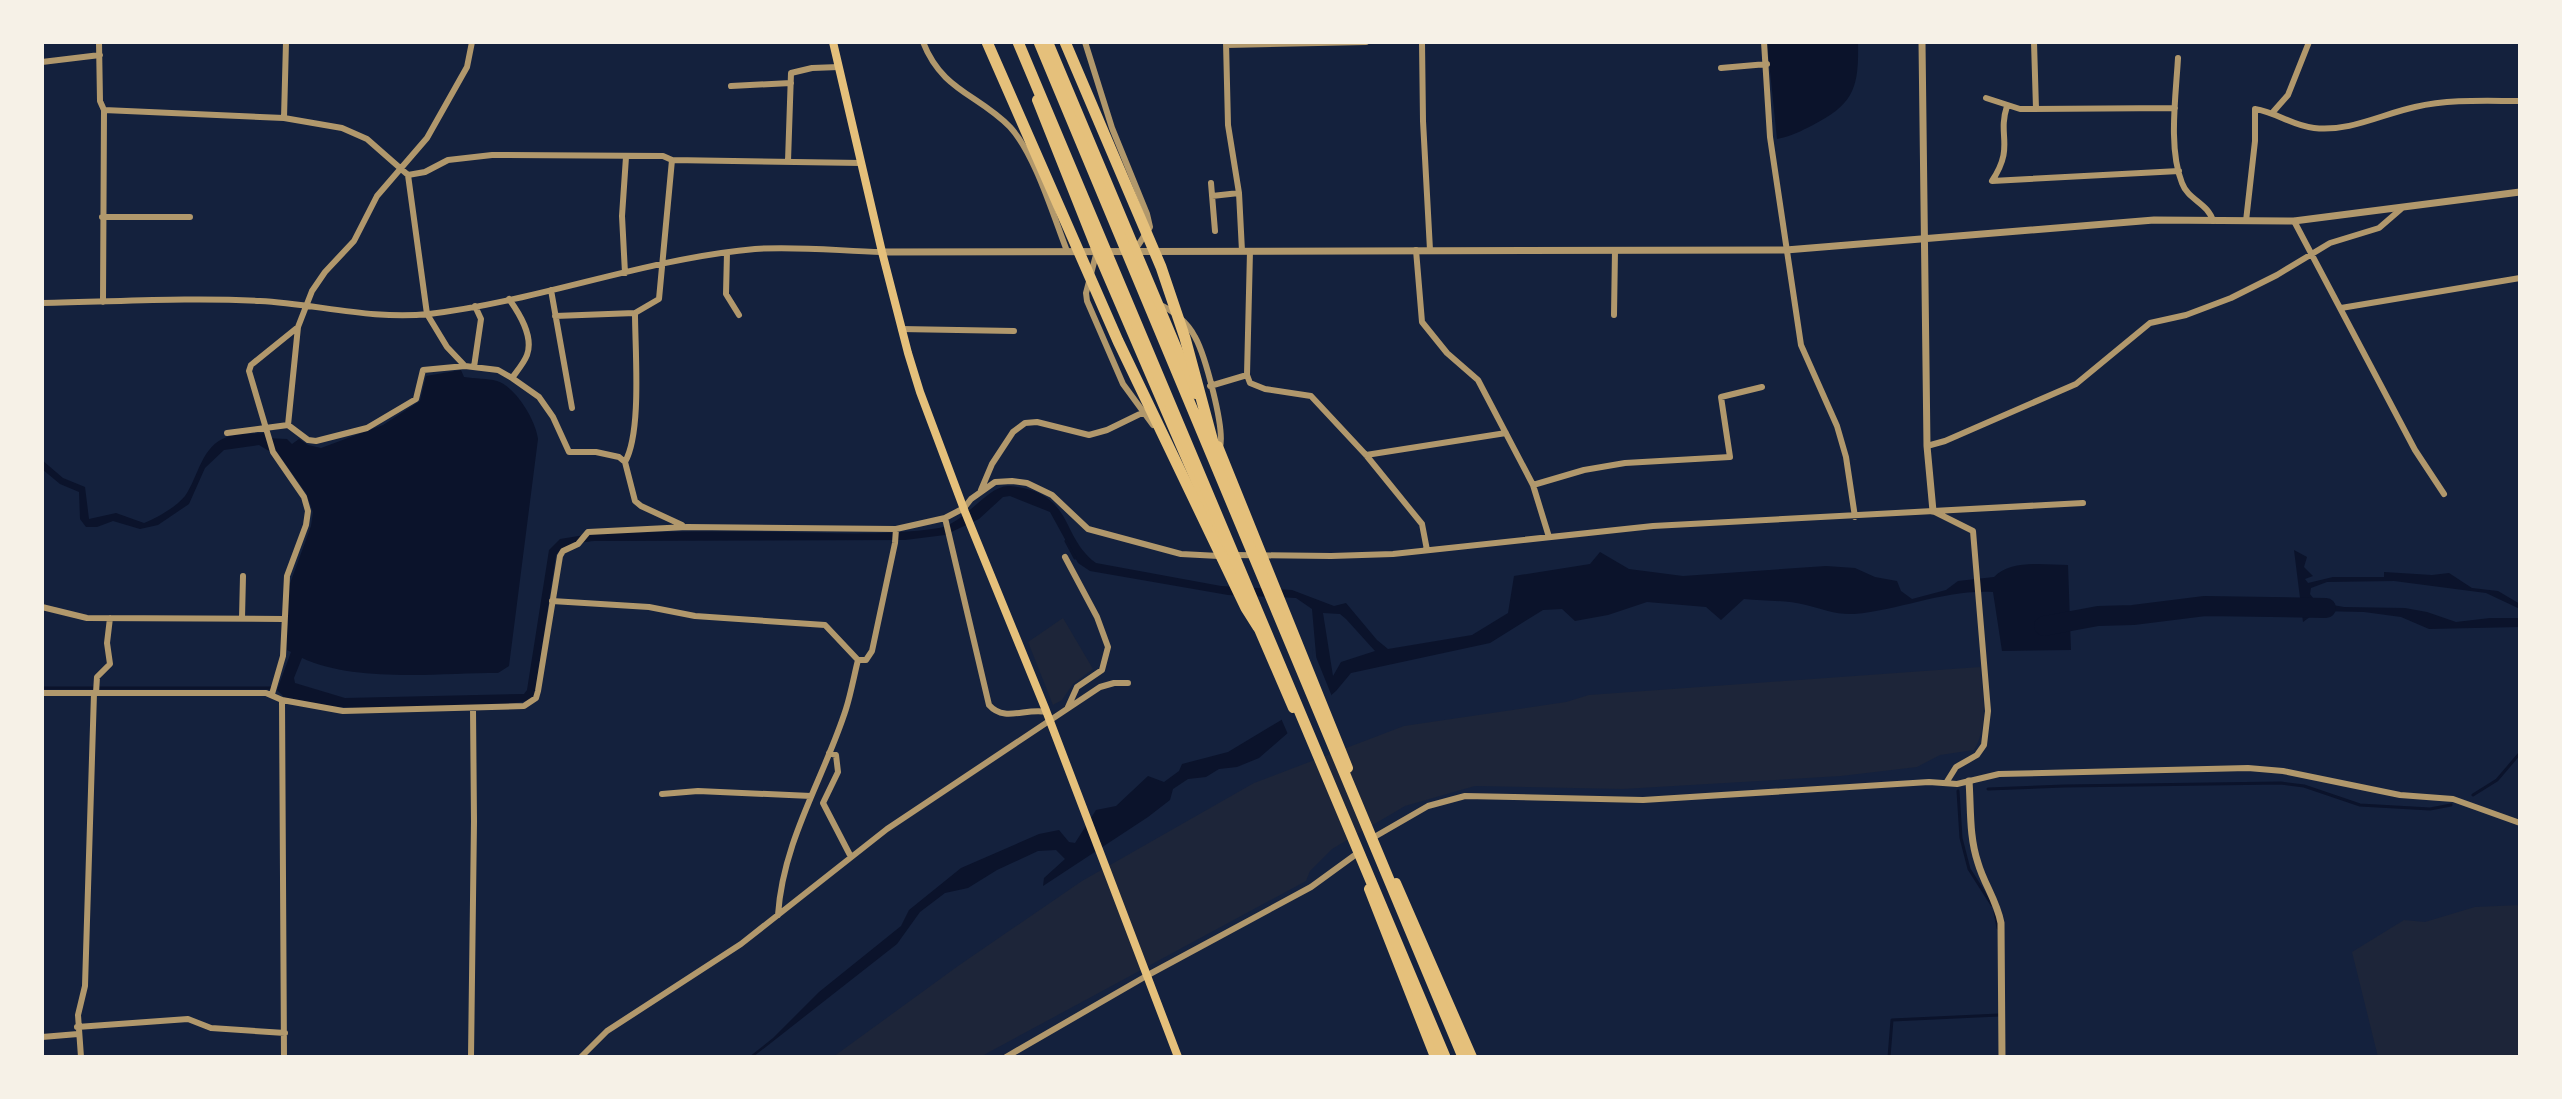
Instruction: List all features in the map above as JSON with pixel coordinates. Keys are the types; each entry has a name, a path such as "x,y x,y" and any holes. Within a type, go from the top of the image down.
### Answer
{"highway":[{"path":"987,42 1118,341 1246,608 1275,655"},
{"path":"1016,42 1097,251 1353,851 1435,1057"},
{"path":"1016,42 1194,453 1275,655 1445,1057"},
{"path":"1039,42 1228,501 1463,1057"},
{"path":"1048,42 1263,555 1374,833 1472,1057"},
{"path":"1065,42 1161,267 1185,338 1228,501"}],"main road":[{"path":"833,42 901,329 920,392 964,510 1050,720 1178,1057"}],"street":[{"path":"99,42 100,101 104,110 103,302"},
{"path":"284,118 286,42"},
{"path":"288,425 298,327 312,291 354,241 377,196 427,138 467,67 472,42"},
{"path":"923,42 936,67 948,81 995,113 1024,145 1067,251"},
{"path":"1085,42 1112,128 1147,214 1150,227 1135,250"},
{"path":"1366,42 1226,44 1228,125 1246,251 1247,375 1250,383 1265,389 1311,396 1366,455 1422,524 1427,550"},
{"path":"1422,42 1430,250"},
{"path":"1764,42 1770,137 1801,345 1841,442 1851,481 1855,517"},
{"path":"1922,42 1927,446 1933,511"},
{"path":"2034,42 2036,109"},
{"path":"2273,112 2288,95 2309,42"},
{"path":"42,62 100,55"},
{"path":"2178,58 2175,108 2179,171 2186,191 2210,211 2213,221"},
{"path":"1721,68 1767,64"},
{"path":"788,161 791,73 839,67"},
{"path":"731,86 791,83"},
{"path":"1986,98 2007,106 2036,109 2175,108"},
{"path":"2246,221 2255,141 2255,109 2273,112 2312,128 2331,128 2380,119 2419,106 2465,101 2520,101"},
{"path":"2007,106 2004,116 2006,155 1992,181 2179,171"},
{"path":"104,110 284,118 342,128 367,139 408,175 427,314 447,347 465,366"},
{"path":"408,175 425,172 448,160 492,155 663,156 672,160 861,163"},
{"path":"625,273 622,216 626,157"},
{"path":"555,316 635,313 659,299 672,160"},
{"path":"1211,183 1215,231"},
{"path":"42,303 262,301 306,308 427,314 664,264 727,253 804,248 882,252 1786,250 2154,220 2294,221 2520,192"},
{"path":"1212,196 1239,193"},
{"path":"1927,446 2051,397 2076,384 2150,323 2186,315 2231,298 2330,243 2379,228 2401,209"},
{"path":"102,217 190,217"},
{"path":"2294,221 2415,450 2444,494"},
{"path":"1416,250 1422,322 1447,353 1478,380 1533,485 1549,537"},
{"path":"1614,315 1615,250"},
{"path":"1097,251 1086,293 1087,301 1123,384 1200,490"},
{"path":"727,253 726,294 739,315"},
{"path":"2341,308 2520,278"},
{"path":"551,290 572,408"},
{"path":"509,299 522,319 528,345 527,355 512,378"},
{"path":"1158,304 1185,322 1195,336 1221,429 1219,449"},
{"path":"474,367 481,319 475,306"},
{"path":"625,462 631,452 634,422 635,313"},
{"path":"273,690 283,656 287,576 306,525 308,511 304,497 273,452 249,371 251,365 298,327"},
{"path":"901,329 1014,331"},
{"path":"227,433 288,425 308,440 316,441 367,428 416,399 423,370 465,366 498,370 539,397 553,417 569,452 596,452 619,457 625,462 635,501 687,527"},
{"path":"1210,386 1247,375"},
{"path":"1533,485 1584,470 1625,463 1730,457 1721,397 1762,387"},
{"path":"42,693 273,690 282,700 343,711 524,706 536,698 560,556 563,551 578,544 588,532 687,527 896,530 946,520 964,510 981,490 992,464 1013,432 1025,423 1037,422 1089,435 1144,412"},
{"path":"1366,455 1506,433"},
{"path":"981,490 1001,481 1027,483 1061,500 1088,529 1181,554 1228,555 1331,556 1427,550 1653,526 2083,503"},
{"path":"1933,511 1973,531 1988,711 1984,745 1977,755 1956,767 1946,783"},
{"path":"946,520 989,705 996,713 1005,715 1035,709 1050,720"},
{"path":"552,601 649,607 695,616 825,625 858,660 866,660 872,651 896,530"},
{"path":"1065,557 1097,617 1108,647 1102,670 1077,687 1068,707"},
{"path":"242,618 243,576"},
{"path":"42,607 87,618 283,619"},
{"path":"81,1057 78,1030 85,986 95,691 97,677 110,664 107,643 110,618"},
{"path":"778,915 780,888 795,834 846,709 858,660"},
{"path":"581,1057 607,1031 741,944 887,829 1100,687 1128,683"},
{"path":"282,700 284,1057"},
{"path":"471,1057 473,709"},
{"path":"829,753 836,755 838,772 823,803 851,857"},
{"path":"1374,833 1428,806 1465,796 1643,800 1946,783 1999,774 2248,768 2283,771 2400,795 2453,799 2520,823"},
{"path":"1969,781 1973,846 2001,923 2002,1057"},
{"path":"662,794 698,791 811,796"},
{"path":"1006,1057 1148,973 1311,887 1353,851"},
{"path":"42,1037 78,1030 188,1019 211,1028 285,1033"}],"shaded area":[{"path":"1767,42 1858,42 1855,83 1846,102 1813,125 1777,139"},
{"path":"461,370 464,377 504,384 524,406 536,432 538,439 509,666 498,673 372,674 323,666 302,658 295,683 345,698 524,694 549,550 560,539 597,533 919,531 949,525 993,491 1010,486 1046,497 1064,517 1084,552 1096,563 1221,586 1292,590 1334,606 1346,603 1388,649 1472,635 1508,613 1514,576 1590,564 1600,552 1629,569 1683,576 1826,566 1855,568 1875,577 1897,581 1901,591 1912,599 1946,590 1958,581 1994,577 2019,565 2068,565 2071,650 2002,651 1993,592 1958,594 1854,614 1835,613 1791,602 1744,599 1721,620 1706,607 1647,602 1608,615 1575,621 1562,609 1543,610 1490,643 1351,673 1336,691 1259,758 1237,767 1219,769 1206,777 1188,779 1173,789 1170,800 1148,817 1043,886 1044,878 1065,859 1056,850 1038,851 968,888 945,893 920,912 897,944 753,1057 749,1057 773,1038 819,992 901,926 909,910 961,868 1039,834 1059,830 1069,842 1075,843 1096,810 1116,806 1148,776 1164,782 1179,771 1182,764 1228,752 1283,719 1319,689 1312,609 1296,598 1228,595 1090,571 1078,563 1050,512 1010,496 1003,497 979,519 945,535 905,540 594,541 573,544 556,555 535,693 530,700 482,706 407,708 304,703 286,699 277,690 291,652 287,650 288,589 311,526 313,512 306,493 277,452 259,445 224,450 205,468 189,504 158,525 140,529 113,521 86,527 80,519 79,492 60,484 42,469 42,460 63,478 85,487 89,519 116,513 144,523 166,512 185,496 206,454 218,441 236,435 265,433 266,438 287,439 292,444 299,439 321,448 383,425 420,401 426,376","holes":["1323,613 1340,614 1375,651 1341,662 1333,676"]},
{"path":"2294,550 2307,557 2304,567 2313,576 2305,579 2308,583 2333,577 2384,577 2384,572 2449,573 2472,588 2498,591 2520,604 2520,609 2486,593 2394,581 2327,582 2311,588 2310,594 2316,602 2344,607 2405,608 2456,622 2520,618 2520,627 2429,629 2401,617 2364,612 2318,611 2303,622"},
{"path":"1063,618 1093,669 1053,705 1028,642"},
{"path":"1980,667 1983,720 1974,750 1940,755 1917,767 1841,776 1623,789 1475,786 1405,806 1332,849 1310,871 1306,881 980,1057 833,1057 1082,881 1254,783 1404,726 1566,702 1589,695"},
{"path":"2520,905 2520,1057 2378,1057 2352,952 2404,920 2425,922 2475,907"}],"pier":[{"path":"1312,647 1333,699 1290,739 1280,716 1315,688"}],"waterway":[{"path":"1066,541 1075,558"},
{"path":"2044,626 2098,616 2205,606 2326,608"},
{"path":"42,688 274,688"},
{"path":"2473,795 2497,780 2520,753"},
{"path":"1988,789 2281,783 2304,786 2360,805 2430,809 2451,805"},
{"path":"1958,791 1961,838 1969,869 1992,905"},
{"path":"1995,912 1998,928"},
{"path":"1889,1057 1892,1020 1999,1015"}]}
